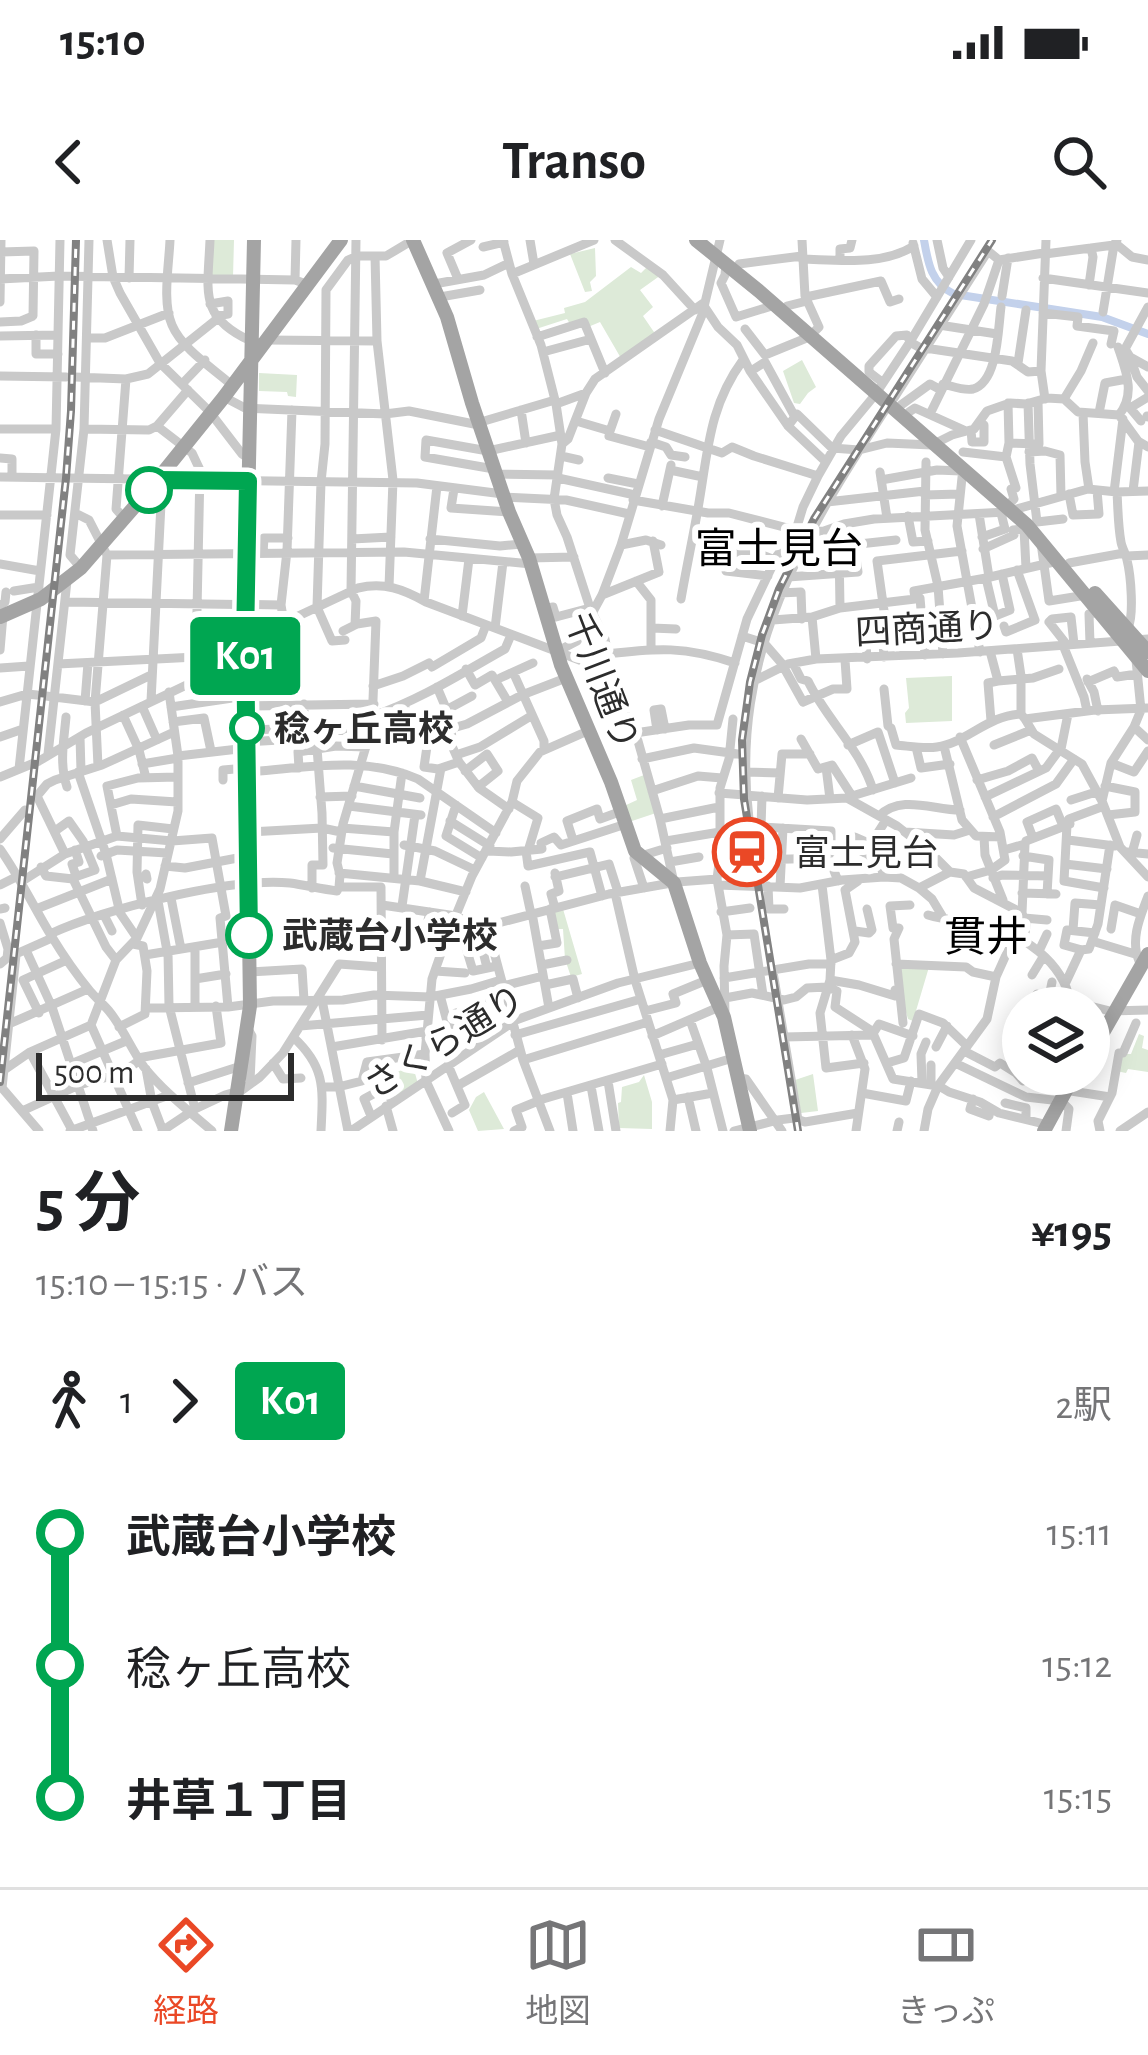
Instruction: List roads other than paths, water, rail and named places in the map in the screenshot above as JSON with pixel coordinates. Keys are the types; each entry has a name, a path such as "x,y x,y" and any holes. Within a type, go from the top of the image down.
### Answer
{"main road":[{"path":"254,240 259,341"},
{"path":"1,612 68,581 104,549 251,363 259,341 301,282 341,240"},
{"name":"千川通り","path":"413,240 437,290 556,652 624,818 631,858"},
{"path":"696,240 722,251 1036,523 1084,594 1138,654"},
{"path":"231,1131 244,1087 241,1066 250,1006 248,832 232,774 255,553 248,481 251,363"},
{"path":"1016,507 1138,654"},
{"path":"631,858 674,883 700,963 723,1007 740,1078 744,1130"},
{"path":"1110,1023 1141,950"},
{"path":"1055,1128 1067,1095"}],"street":[{"path":"0,302 1,240"},
{"path":"61,240 58,354 71,377 84,430 70,555 81,568"},
{"path":"41,868 46,876 74,877 94,869 91,860 55,831 35,797 46,784 52,716 29,666 56,429 50,410 87,338 89,240"},
{"path":"107,240 113,278 136,326 162,365 248,458"},
{"path":"129,278 130,240"},
{"path":"170,240 169,313 176,332 205,360 237,406 386,414 410,411 474,424 586,393"},
{"path":"210,240 210,304 228,329 259,341 377,341"},
{"path":"296,240 301,282"},
{"path":"355,625 356,601 351,591 356,240"},
{"path":"12,957 99,916 171,898 222,878 337,891 342,830 372,725 376,621 355,625 332,641 317,607 326,290 344,264 357,256 386,256 413,240"},
{"path":"458,279 448,253 471,240"},
{"path":"530,240 534,264"},
{"path":"556,240 562,253"},
{"path":"437,290 458,279 534,264 594,240"},
{"path":"615,240 702,306 826,462"},
{"path":"632,252 640,240"},
{"path":"745,329 765,356 814,333 819,324 806,299 802,240"},
{"path":"840,260 840,249 850,248 852,240"},
{"path":"937,240 943,286"},
{"path":"635,733 717,725 742,636 818,476 910,342 970,240"},
{"path":"929,414 1016,240"},
{"path":"983,543 1005,529 1016,507 1029,448 1041,371 1046,240"},
{"path":"483,247 503,241 543,352 561,445 554,499 557,515 603,635 614,689 635,733 674,883"},
{"path":"722,251 840,260 899,254 914,243 922,279 943,286"},
{"path":"898,405 924,349 988,251 1008,258 1115,243"},
{"path":"1115,243 1132,257 1148,260"},
{"path":"1103,312 1115,243"},
{"path":"0,322 33,316 34,278 34,252 28,245 1,251"},
{"path":"1089,284 1091,248"},
{"path":"722,251 721,283 736,317 881,281 890,302 899,299"},
{"path":"556,652 576,643 602,595 652,440 722,251"},
{"path":"375,256 377,341 393,483 388,586"},
{"path":"831,852 831,831 749,825 747,721 763,642 796,560 811,560 809,535 859,450 898,405 930,384 977,388 991,374 1008,258"},
{"path":"477,276 484,304"},
{"path":"1043,278 1148,293"},
{"path":"0,279 253,280 301,282 326,290"},
{"path":"437,290 480,290"},
{"path":"0,376 126,379 148,374 216,318 228,314 228,301 210,304"},
{"path":"129,310 140,304"},
{"path":"561,445 568,440 593,381 702,306"},
{"path":"1103,800 1111,763 1145,709 1115,492 1128,405 1129,354 1148,307"},
{"path":"1018,363 1026,310"},
{"path":"1043,310 1077,317 1077,326 1091,328 1129,354 1146,396"},
{"path":"87,338 105,338 169,313"},
{"path":"537,337 584,322 605,373"},
{"path":"940,326 997,337 1020,348"},
{"path":"36,335 36,354 58,354"},
{"path":"0,336 58,335"},
{"path":"879,387 869,365 897,336 907,335 924,349 994,358 1018,363 1028,372 1041,371"},
{"path":"997,337 1022,335"},
{"path":"543,352 591,339"},
{"path":"681,599 706,448 722,391 756,343"},
{"path":"1064,399 1093,343"},
{"path":"1129,354 1148,348"},
{"path":"84,430 157,426 205,360"},
{"path":"751,371 765,362 791,422"},
{"path":"1081,371 1094,376"},
{"path":"124,518 116,509 126,379"},
{"path":"1099,413 1105,383 1128,383 1146,396"},
{"path":"1146,396 1130,407 1146,417"},
{"path":"998,680 985,651 957,515 962,462 973,429 988,410 1008,403 1064,399 1083,413 1124,421 1146,417"},
{"path":"1008,403 1006,457 1016,488 1011,489 1016,507"},
{"path":"898,405 973,429"},
{"path":"284,623 281,605 292,410"},
{"path":"521,410 526,443"},
{"path":"1009,443 1060,454 1065,495 1073,515 1099,514 1085,462 1083,413"},
{"path":"616,414 609,436 722,453 732,447 818,476"},
{"path":"791,422 797,415 834,448 859,450 890,443 939,442 1000,425"},
{"path":"576,421 610,431"},
{"path":"1124,421 1144,445 1133,491"},
{"path":"157,426 200,466 198,678"},
{"path":"0,429 56,429"},
{"path":"579,460 561,445 526,443 488,451 426,440 424,457 558,477 635,493 662,506 729,513 809,535 888,518 979,514 1093,489 1148,491"},
{"path":"652,440 685,458"},
{"path":"900,557 880,476 1006,457"},
{"path":"0,458 12,459 6,477 35,484 51,478 120,479 153,485 201,480 393,483 437,486 505,501"},
{"path":"662,506 671,467 703,477"},
{"path":"926,467 925,516 938,586 943,654"},
{"path":"623,481 626,468"},
{"path":"999,477 1011,473"},
{"path":"608,478 623,481 635,493"},
{"path":"153,485 161,501 146,704 158,740"},
{"path":"424,601 437,486"},
{"path":"454,489 451,508 554,499 629,514"},
{"path":"827,502 959,494"},
{"path":"75,514 89,520 104,549 103,603 90,702 98,766"},
{"path":"979,514 995,616 1010,610 1002,574"},
{"path":"0,515 47,515"},
{"path":"908,516 913,542 928,541"},
{"path":"1036,523 1063,519"},
{"path":"835,527 840,608"},
{"path":"983,543 1024,529 1022,569 1035,620 1006,632 1004,626"},
{"path":"352,538 391,537"},
{"path":"255,553 264,538 288,538"},
{"path":"430,538 500,546 527,556"},
{"path":"839,546 896,540"},
{"path":"602,595 659,572 657,543 621,545"},
{"path":"788,577 858,572 854,544"},
{"path":"104,549 159,555 390,552 502,562 527,556 574,556"},
{"path":"922,622 886,625 877,561 962,551"},
{"path":"768,576 726,571 728,552 762,554 775,560"},
{"path":"26,568 28,554"},
{"path":"915,599 914,591 1022,569 1148,555"},
{"path":"463,616 470,604 469,559"},
{"path":"373,686 429,663 431,667 481,638 490,627 502,562"},
{"path":"1064,563 1048,601 1084,594"},
{"path":"0,564 40,571"},
{"path":"451,577 467,578"},
{"path":"637,580 651,600 651,648"},
{"path":"19,769 23,729 41,696 56,682 68,581"},
{"path":"0,777 47,756 96,723 198,678 284,623 368,585 404,588 424,601 610,672"},
{"path":"0,650 1,612 10,592 38,594"},
{"path":"780,593 801,592 816,659"},
{"path":"773,620 920,598 925,655"},
{"path":"66,602 281,605"},
{"path":"1131,608 1148,606"},
{"path":"543,609 553,607 556,616 591,611"},
{"path":"1090,643 1089,614 1100,612"},
{"path":"1021,627 1026,649 1020,679 1026,721"},
{"path":"652,628 676,629"},
{"path":"372,725 506,649 511,634"},
{"path":"742,636 763,642 808,681 873,790"},
{"name":"四商通り","path":"752,682 787,665 816,659 1090,643 1138,654"},
{"path":"1068,645 1083,682 1094,692 1092,711"},
{"path":"607,653 651,648 701,652 735,664"},
{"path":"58,664 196,657 245,649"},
{"path":"1026,649 1047,674"},
{"path":"1083,682 1103,671 1114,671 1117,677 1138,654"},
{"path":"814,696 847,689 845,660"},
{"path":"500,678 532,663"},
{"path":"0,668 29,666"},
{"path":"466,669 475,685 492,675 508,702"},
{"path":"991,721 988,683 1059,669"},
{"path":"513,672 544,749"},
{"path":"0,702 41,696 90,702 151,675"},
{"path":"478,787 498,770 487,754 424,767 430,726 452,734 522,695 566,678"},
{"path":"56,682 69,683 68,699"},
{"path":"437,687 448,709 454,764"},
{"path":"884,689 896,746 944,746 1015,713 1082,764 1103,800 1122,849 1148,877"},
{"path":"138,1131 93,1022 95,1004 116,961 135,941 157,901 177,802 178,757 169,692"},
{"path":"448,709 472,696"},
{"path":"171,707 213,700 374,704"},
{"path":"213,700 216,715"},
{"path":"289,704 289,722 298,724 304,724 304,704"},
{"path":"342,704 336,730 372,725 410,732 404,705"},
{"path":"994,745 1026,721 1145,709"},
{"path":"487,714 500,735"},
{"path":"719,714 747,721"},
{"path":"985,797 1046,768 1061,749 1068,714"},
{"path":"123,715 146,778"},
{"path":"52,716 69,717 63,745 65,782"},
{"path":"420,881 437,792 454,764 531,716"},
{"path":"46,784 65,782 158,740 174,727 204,718 207,735 234,744"},
{"path":"629,720 644,718"},
{"path":"723,1007 727,935 717,882 719,793 733,719"},
{"path":"865,720 868,735"},
{"path":"298,724 298,736"},
{"path":"1134,728 1148,726"},
{"path":"1134,728 1148,740"},
{"path":"0,737 23,729"},
{"path":"449,1131 426,1082 426,1034 435,971 475,869 510,806 517,781 544,749 590,730"},
{"path":"848,745 878,732 895,782"},
{"path":"80,736 80,772 87,803 120,911 145,956 145,1014 119,1027"},
{"path":"960,736 1001,837 1005,860 992,874"},
{"path":"801,739 818,770 832,764 850,797 891,820 928,834 944,829 957,835 970,830"},
{"path":"142,764 234,744"},
{"path":"916,746 920,767 950,764"},
{"path":"944,746 962,820 976,836 1001,837"},
{"path":"299,768 298,752 365,747"},
{"path":"313,888 312,865 322,866 316,748"},
{"path":"643,759 694,748 745,754"},
{"path":"1129,790 1148,751"},
{"path":"442,752 478,787 538,818 527,851 528,866 590,852 602,896"},
{"path":"784,909 769,909 769,886 782,860 785,828 782,754 810,754"},
{"path":"862,766 886,754"},
{"path":"122,756 128,781"},
{"path":"977,780 1032,758 1045,790"},
{"path":"993,817 1056,784 1074,759"},
{"path":"232,774 360,763 423,783 496,833"},
{"path":"1111,763 1134,772"},
{"path":"826,767 830,799"},
{"path":"745,772 780,773"},
{"path":"402,773 393,843 402,906"},
{"path":"652,791 698,776 722,778"},
{"path":"117,836 107,786 178,777"},
{"path":"719,793 830,799 910,778"},
{"path":"400,879 423,783"},
{"path":"1004,850 1027,846 1103,800 1129,790 1135,792 1135,812 1103,800 1071,801"},
{"path":"320,796 399,794 432,817"},
{"path":"352,796 396,812 418,806"},
{"path":"762,796 756,860 769,886"},
{"path":"111,805 131,800 177,802"},
{"path":"806,800 806,829"},
{"path":"884,877 868,849 909,804 960,810"},
{"path":"456,805 449,821 487,852 542,849 542,842 554,837 561,845 624,818"},
{"path":"660,819 719,807"},
{"path":"573,840 567,821 597,809 601,819 624,818"},
{"path":"965,1082 966,1049 987,1019 996,977 1019,939 1028,822 1056,809 1068,840 1064,881 1104,888"},
{"path":"0,839 25,810"},
{"path":"891,820 950,872 966,877 1048,876"},
{"path":"55,831 69,821 78,833"},
{"path":"248,832 342,830 426,849 475,869"},
{"path":"644,888 631,858 666,844 720,832"},
{"path":"72,848 78,833"},
{"path":"78,833 72,848 79,862 72,864 74,877 112,931"},
{"path":"928,834 928,850"},
{"path":"0,885 21,879 72,848 117,836 171,835 185,844 212,838 226,916 220,918 226,974 222,1043 141,1062 22,1111"},
{"path":"1137,835 1107,869 1095,933 1089,950 1064,945 1067,929 1095,933 1141,950"},
{"path":"985,837 986,855 1004,901"},
{"path":"136,838 144,882 142,905"},
{"path":"1068,840 1148,854"},
{"path":"322,848 393,843"},
{"path":"1022,893 1051,894 1048,859 1027,846"},
{"path":"91,860 117,850 167,853"},
{"path":"2,854 95,1004 119,1027 169,1095 214,1131 233,1114"},
{"path":"144,882 164,870 248,856"},
{"path":"670,862 699,856"},
{"path":"756,860 829,858 838,881"},
{"path":"805,888 806,859"},
{"path":"538,946 556,944 551,894 559,891 552,862"},
{"path":"555,877 609,864 635,980 673,1100 670,1131"},
{"path":"1065,864 1107,869"},
{"path":"575,872 583,901"},
{"path":"919,888 950,872"},
{"path":"339,873 420,881 466,892"},
{"path":"614,878 639,873"},
{"path":"382,905 456,916 470,927 674,883 805,888 907,875 932,899 944,920"},
{"path":"966,877 974,888 1023,915 1047,920"},
{"path":"37,909 112,879"},
{"path":"724,977 831,962 849,953 855,931 845,890 858,880"},
{"path":"822,885 831,962 820,1010 828,1070 904,1058 866,1024 835,1006 837,991 828,985"},
{"path":"525,886 549,1008"},
{"path":"339,887 381,887 382,1040"},
{"path":"1141,950 1141,914 1148,896"},
{"path":"171,898 181,949"},
{"path":"157,901 168,952 169,1006 193,1111"},
{"path":"1073,930 1076,903 1101,905"},
{"path":"903,1023 894,939 899,928 893,928 890,906 910,905"},
{"path":"1112,929 1115,905 1141,914"},
{"path":"722,912 750,908"},
{"path":"855,931 872,930 867,909"},
{"path":"380,934 424,936 430,912"},
{"path":"928,915 980,923 1019,939 1061,973 1070,1001 1118,1011 1148,1010"},
{"path":"99,916 106,947 116,961"},
{"path":"30,928 42,922"},
{"path":"0,923 12,957 41,979 52,1007 55,1043 71,1064 92,1127"},
{"path":"487,926 492,967 550,1131"},
{"path":"470,927 464,943 473,971 492,967"},
{"path":"1095,933 1112,929 1141,950"},
{"path":"727,935 754,934 778,1000 800,1124"},
{"path":"1032,976 1047,934"},
{"path":"145,956 223,942"},
{"path":"195,947 195,1006"},
{"path":"1066,982 1082,950"},
{"path":"12,957 2,1088 39,1131"},
{"path":"39,1012 23,980 41,979 67,960"},
{"path":"305,1048 449,1029 459,1025 456,1013 567,960"},
{"name":"さくら通り","path":"355,1130 514,1022 606,986 700,963"},
{"path":"141,1062 163,1131 244,1087 273,1063 339,964 380,967"},
{"path":"652,1036 746,994 778,1000 811,987 860,985 895,996 892,965 896,964 966,967 996,977"},
{"path":"250,972 302,969 326,1023 355,1130"},
{"path":"435,971 463,970"},
{"path":"763,995 767,973"},
{"path":"195,979 226,974"},
{"path":"543,975 572,978 578,998"},
{"path":"515,1035 676,1003 673,994 707,980"},
{"path":"1051,987 1052,982"},
{"path":"146,1008 250,1006 381,994 433,996 503,988"},
{"path":"9,1024 88,989"},
{"path":"433,996 449,1029"},
{"path":"457,1086 521,1055 644,1011"},
{"path":"1110,1051 1123,1053 1141,1026 1118,1011"},
{"path":"1002,1064 995,1067 966,1049 946,1026 919,1014 913,1036 894,1046 887,1064 893,1079 1002,1088"},
{"path":"301,1026 428,1015"},
{"path":"690,1020 723,1131"},
{"path":"4,1070 93,1022"},
{"path":"874,1035 880,1024 913,1036"},
{"path":"924,1131 929,1106 921,1054 946,1026"},
{"path":"244,1087 252,1036 247,1027"},
{"path":"852,1035 865,1066 856,1131"},
{"path":"784,1037 874,1035"},
{"path":"293,1037 321,1073 321,1131"},
{"path":"71,1064 126,1041"},
{"path":"514,1131 523,1127 516,1110 608,1081 698,1044"},
{"path":"30,1052 71,1131 169,1095"},
{"path":"1100,1131 1097,1121 1107,1102 1119,1052"},
{"path":"322,1087 364,1078 367,1062 425,1054"},
{"path":"666,1078 733,1058"},
{"path":"273,1063 283,1079 301,1078"},
{"path":"448,1065 465,1105 452,1114"},
{"path":"928,1084 931,1065"},
{"path":"188,1083 241,1066"},
{"path":"756,1072 740,1078 779,1126"},
{"path":"608,1081 616,1131"},
{"path":"862,1093 906,1101 928,1084 965,1082 997,1111 1055,1128"},
{"path":"591,1086 599,1131"},
{"path":"371,1117 364,1100 386,1087 390,1130"},
{"path":"567,1093 573,1131"},
{"path":"673,1100 713,1093"},
{"path":"984,1131 1006,1095"},
{"path":"1092,1095 1107,1102 1118,1131 1148,1112"},
{"path":"688,1097 696,1131"},
{"path":"693,1118 718,1112"},
{"path":"800,1124 858,1113"},
{"path":"744,1130 779,1126 794,1118 800,1124"}],"waterway":[{"path":"924,240 935,278 954,294 1102,317 1148,334"}],"railway":[{"path":"0,1082 66,478 76,240"},
{"path":"798,1131 744,799 742,740 750,682 779,589 814,519 992,240"}],"place":[{"name":"稔ヶ丘高校","path":"247,728"},
{"name":"富士見台","path":"747,852"},
{"name":"武蔵台小学校","path":"249,935"}],"district":[{"name":"富士見台","path":"779,548"},
{"name":"貫井","path":"986,936"}]}
